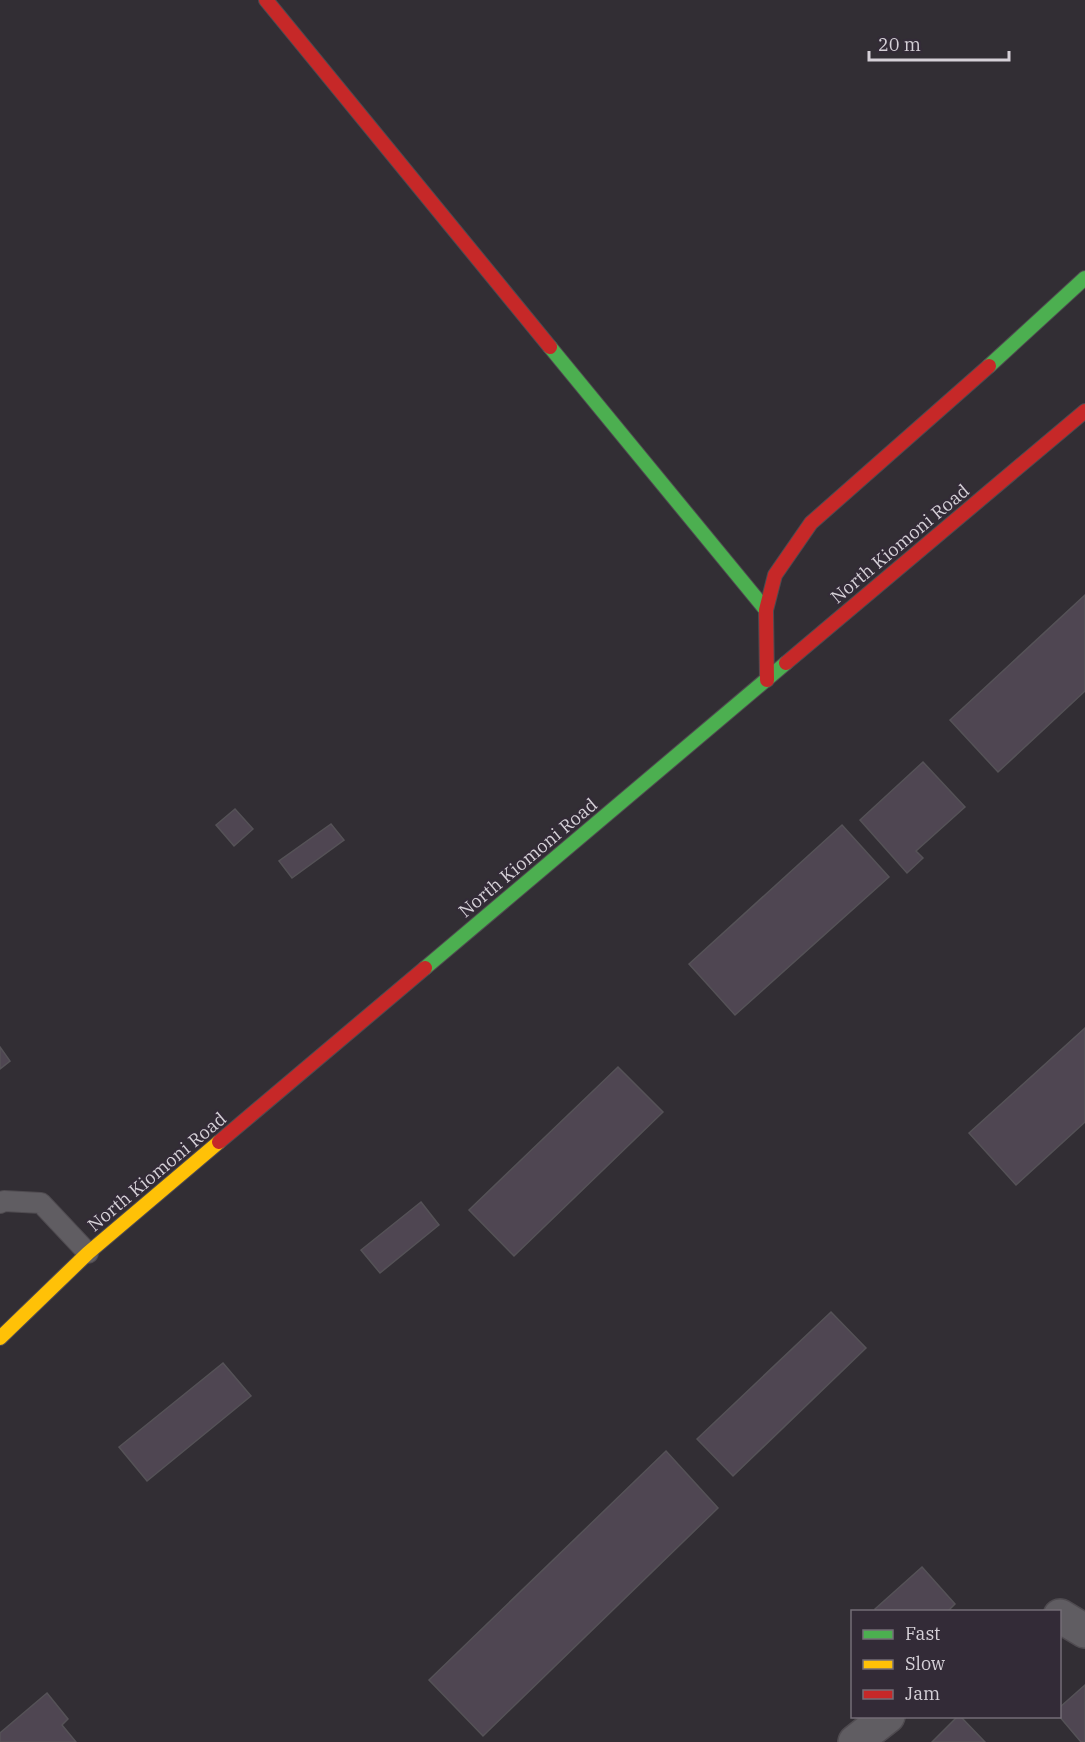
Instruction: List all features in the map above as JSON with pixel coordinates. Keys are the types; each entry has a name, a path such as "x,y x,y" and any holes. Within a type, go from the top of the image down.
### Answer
{"main road":[{"path":"266,0 766,610"},
{"path":"767,680 766,610 775,575 811,523 1085,278"},
{"name":"North Kiomoni Road","path":"0,1338 88,1253 1085,411"}],"street":[{"path":"1061,1617 1085,1631"},
{"path":"855,1742 885,1718"}],"lane":[{"path":"0,1203 4,1201 41,1203 88,1253"}],"building":[{"path":"1085,595 1085,691 998,772 950,720"},
{"path":"923,762 965,807 916,851 923,858 907,873 860,820"},
{"path":"235,809 253,829 234,846 216,825"},
{"path":"331,824 344,840 292,878 279,861"},
{"path":"842,825 889,877 735,1015 689,964"},
{"path":"1085,1028 1085,1122 1016,1185 969,1133"},
{"path":"0,1047 10,1061 0,1069"},
{"path":"618,1067 663,1112 514,1256 469,1210"},
{"path":"421,1202 439,1225 380,1273 361,1250"},
{"path":"831,1312 866,1348 733,1476 697,1439"},
{"path":"223,1363 251,1396 147,1481 119,1447"},
{"path":"666,1451 718,1508 483,1736 429,1680"},
{"path":"922,1567 955,1604 949,1610 875,1609"},
{"path":"1085,1685 1085,1742 1081,1742 1061,1718 1061,1706"},
{"path":"47,1693 68,1719 62,1725 76,1742 0,1742 0,1733"},
{"path":"956,1718 962,1718 985,1742 932,1742"}],"traffic: fast":[{"path":"989,366 1085,278"},
{"path":"550,347 766,610"},
{"path":"425,968 786,663"}],"traffic: slow":[{"path":"0,1338 88,1253 219,1142"}],"traffic: jam":[{"path":"266,0 550,347"},
{"path":"767,680 766,610 775,575 811,523 989,366"},
{"path":"786,663 1085,411"},
{"path":"219,1142 425,968"}]}
